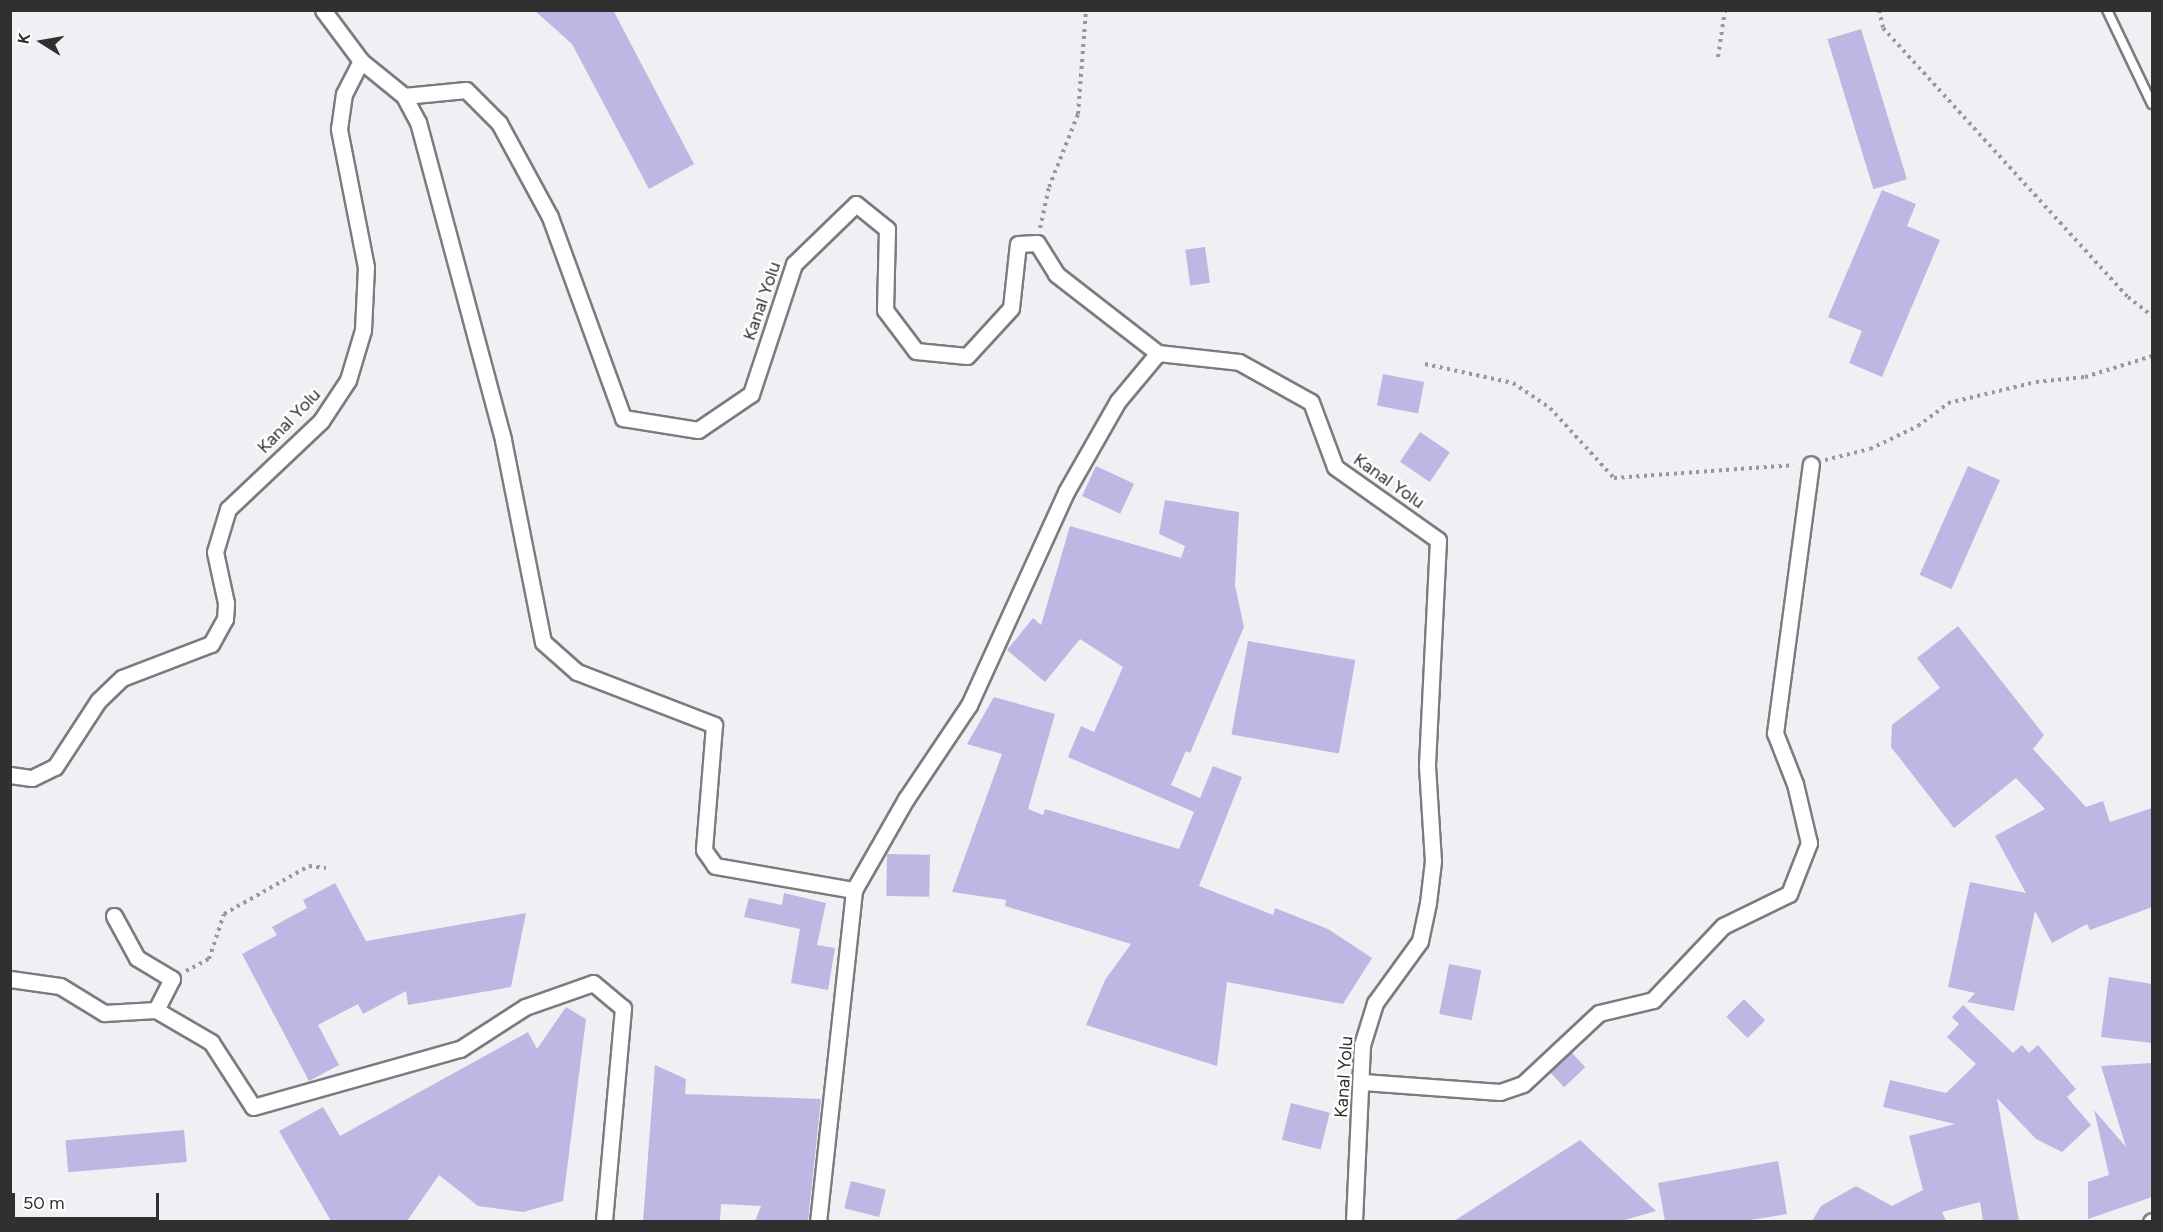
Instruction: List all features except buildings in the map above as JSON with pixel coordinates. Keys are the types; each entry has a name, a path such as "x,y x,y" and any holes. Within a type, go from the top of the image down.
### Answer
{"street":[{"path":"323,10 362,61 404,96 418,122 504,440 543,642 577,672 714,725 704,850 715,866 854,890"},
{"name":"Kanal Yolu","path":"10,775 32,777 55,767 98,701 122,678 211,644 225,619 226,603 215,552 228,509 321,421 348,380 363,330 366,267 339,129 344,94 362,61"},
{"name":"Kanal Yolu","path":"404,96 466,90 499,123 550,216 623,418 698,430 751,394 794,264 856,204 886,229 885,310 916,351 967,356 1011,308 1018,244 1036,243"},
{"path":"818,1221 854,890 906,799 969,705 1066,492 1118,401 1158,353 1056,274 1036,243"},
{"name":"Kanal Yolu","path":"1158,353 1239,362 1311,402 1335,467 1438,540 1427,766 1433,861 1428,903 1420,941 1374,1003 1362,1045 1363,1082 1354,1221"},
{"path":"1363,1082 1500,1092 1523,1084 1599,1013 1653,1000 1723,926 1789,894 1809,843 1775,733 1811,464"},
{"path":"114,916 137,958 172,979 156,1010"},
{"path":"10,979 60,986 104,1013 156,1010 211,1042 253,1107 460,1049 525,1007 593,982 623,1008 604,1221"}],"lane":[{"path":"2107,10 2152,104"}],"path":[{"path":"1036,243 1049,186 1078,114 1086,10"},
{"path":"1718,57 1725,10"},
{"path":"1879,10 1884,28 2128,297 2152,316"},
{"path":"1425,364 1513,383 1550,408 1614,478 1811,464 1870,449 1918,426 1948,403 2036,382 2085,376 2152,356"},
{"path":"172,979 209,959 224,914 273,890 309,866 326,868"}]}
